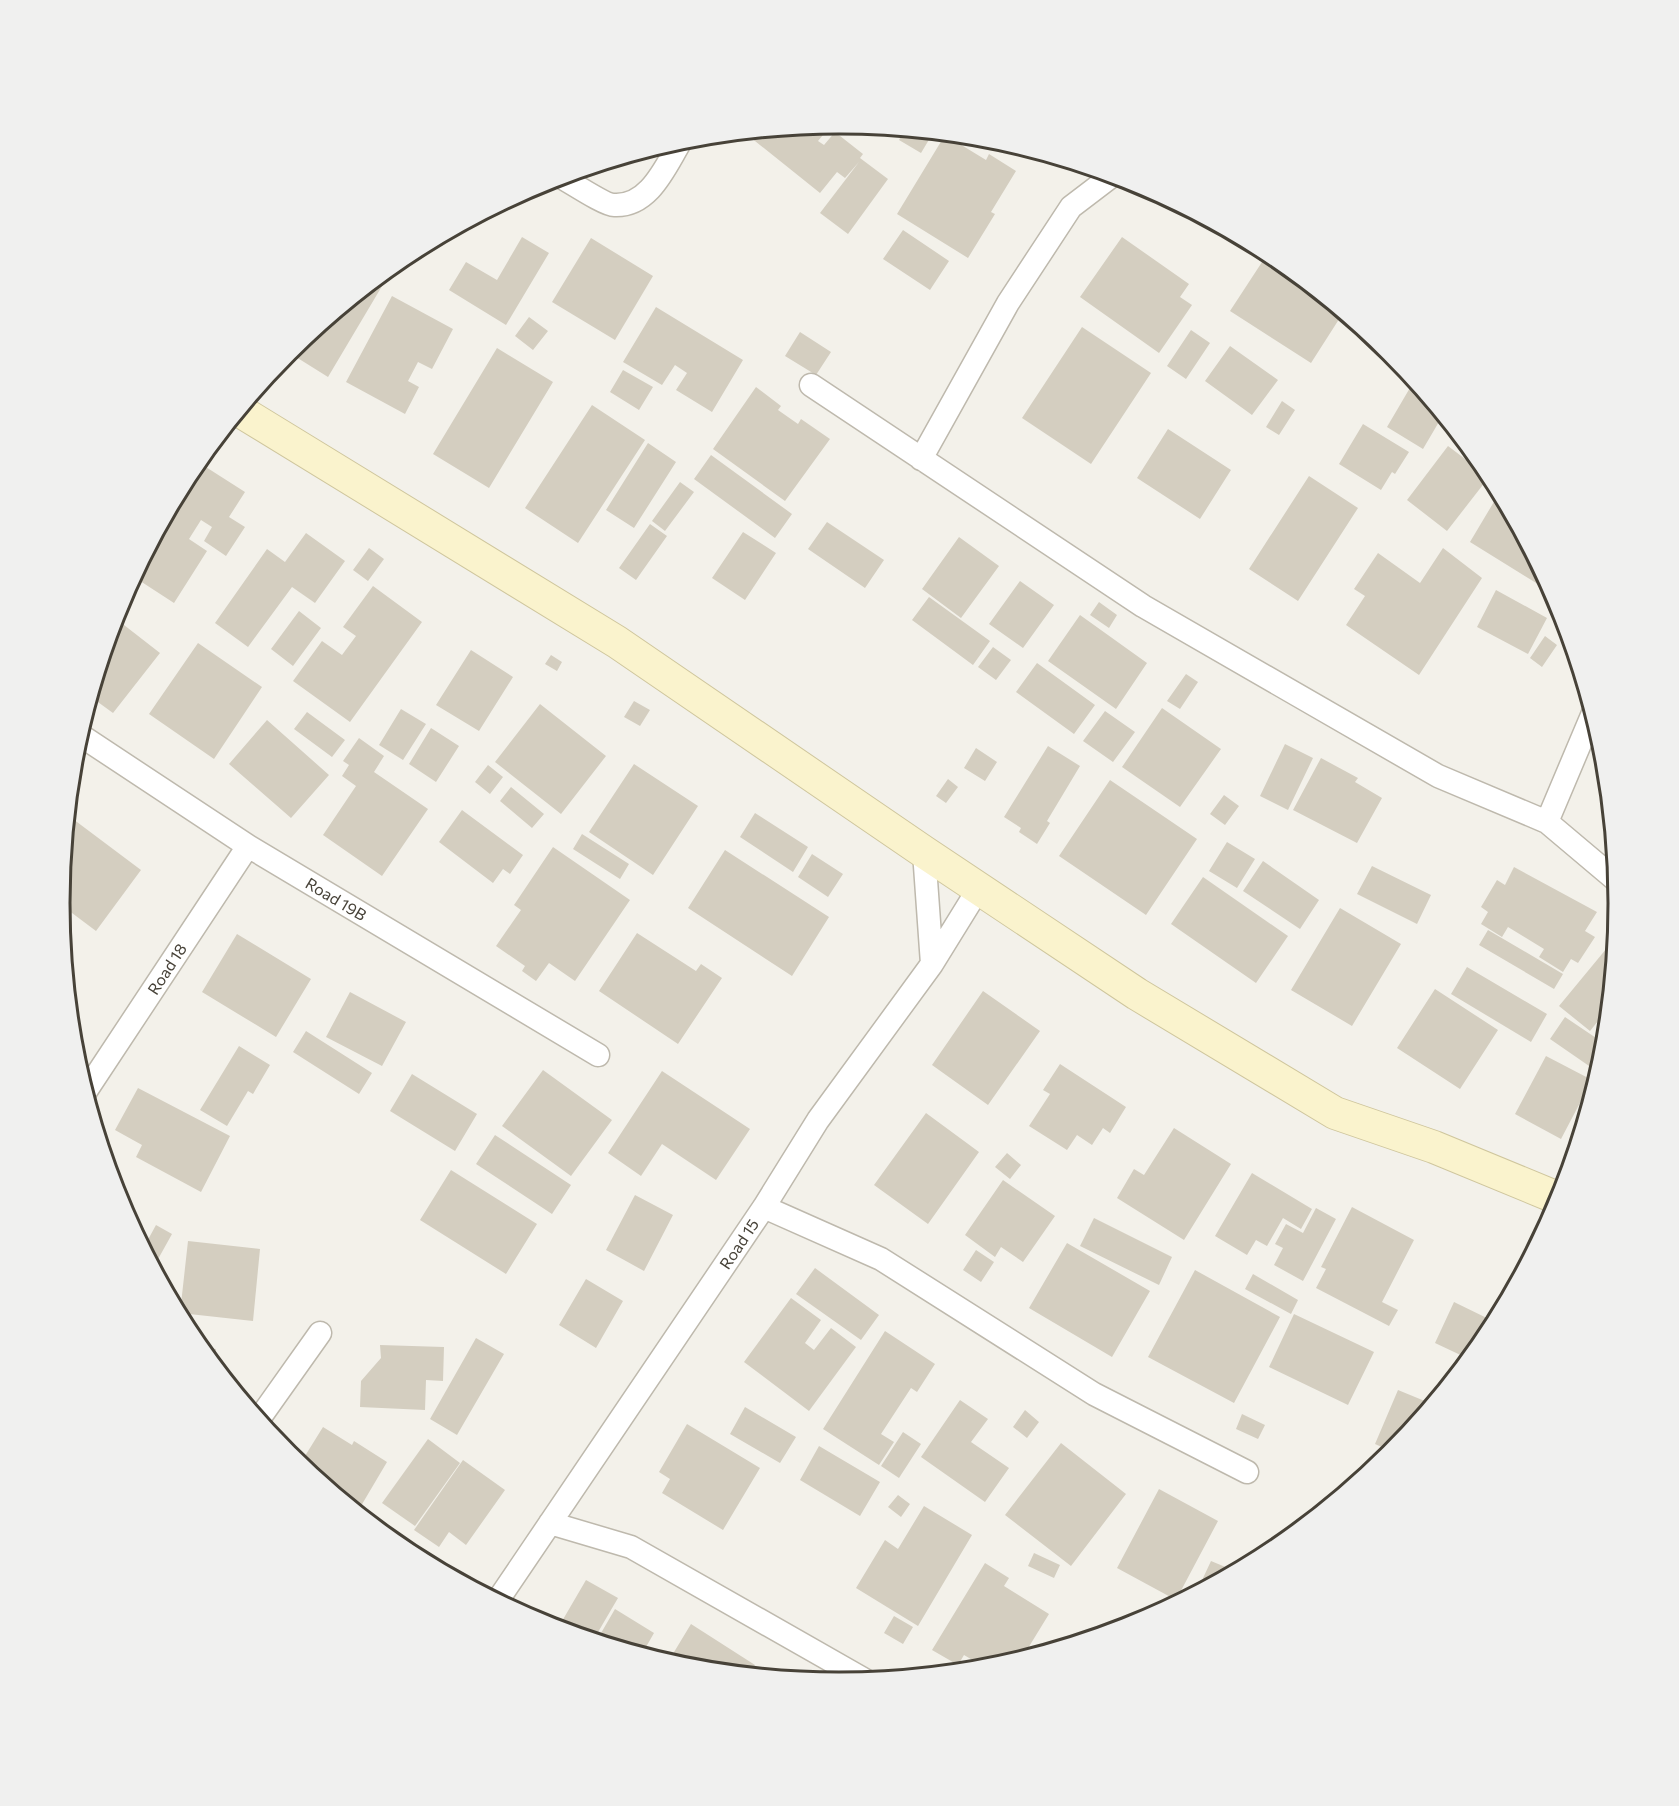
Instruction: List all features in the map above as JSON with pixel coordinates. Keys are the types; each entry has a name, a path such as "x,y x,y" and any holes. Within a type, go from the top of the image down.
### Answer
{"street":[{"path":"571,183 613,206 634,202 654,186 674,152"},
{"path":"921,459 1008,303 1071,207 1104,182"},
{"path":"811,385 1134,600 1438,776 1547,822 1607,873"},
{"path":"246,415 617,642 924,852 1137,994 1335,1113 1434,1147 1551,1195"},
{"path":"1547,822 1587,726"},
{"name":"Road 19B","path":"88,740 248,846 598,1055"},
{"name":"Road 18","path":"92,1082 248,846"},
{"path":"924,852 932,964"},
{"name":"Road 15","path":"502,1594 764,1207 818,1120 932,964 979,888"},
{"path":"764,1207 881,1259 1094,1394 1247,1472"},
{"path":"264,1413 320,1333"},
{"path":"550,1522 631,1547 850,1672"}],"building":[{"path":"833,134 838,134 863,154 860,158 888,179 848,234 820,213 859,162 845,178 837,172 820,193 753,140 823,135 818,141 824,145"},
{"path":"900,137 929,140 921,153 899,140"},
{"path":"941,141 960,144 986,160 989,154 1016,171 991,212 995,214 968,258 897,214"},
{"path":"903,230 949,261 930,290 883,259"},
{"path":"522,237 549,253 506,325 449,290 466,262 497,280"},
{"path":"1122,237 1189,284 1180,297 1192,305 1159,353 1080,297"},
{"path":"591,238 653,276 615,340 552,302"},
{"path":"1263,261 1339,319 1311,363 1230,311"},
{"path":"383,285 328,377 297,358 332,325"},
{"path":"392,296 453,329 432,369 418,362 408,381 419,387 405,414 346,382"},
{"path":"656,307 743,360 712,412 676,390 687,373 675,365 662,385 623,362"},
{"path":"529,317 548,331 533,350 515,336"},
{"path":"1082,327 1151,373 1091,464 1022,418"},
{"path":"1191,330 1210,343 1186,379 1167,366"},
{"path":"800,332 831,352 816,375 785,356"},
{"path":"1230,346 1278,380 1252,415 1205,381"},
{"path":"497,348 553,382 489,488 433,454"},
{"path":"623,370 653,387 639,410 610,392"},
{"path":"756,387 781,406 778,410 798,424 801,419 830,439 785,501 713,449"},
{"path":"1410,388 1439,422 1423,449 1387,427"},
{"path":"1282,401 1295,410 1279,435 1266,427"},
{"path":"592,405 645,440 578,543 525,508"},
{"path":"1363,424 1409,452 1395,474 1392,472 1381,490 1339,464"},
{"path":"1168,429 1231,470 1200,519 1137,478"},
{"path":"648,443 676,462 634,528 606,510"},
{"path":"1448,446 1469,462 1484,484 1447,531 1407,500"},
{"path":"711,455 792,514 775,538 694,479"},
{"path":"206,467 245,492 229,517 245,527 226,556 204,541 212,527 201,520 189,539 207,551 174,603 141,582 174,518"},
{"path":"1309,476 1358,508 1298,601 1249,569"},
{"path":"680,482 694,492 665,531 652,521"},
{"path":"1494,501 1539,585 1470,542"},
{"path":"827,522 884,560 865,588 808,549"},
{"path":"650,524 667,536 636,580 619,568"},
{"path":"743,532 776,553 745,600 712,578"},
{"path":"306,533 345,561 315,603 292,587 248,647 215,623 267,549 285,562"},
{"path":"959,537 999,566 961,618 922,589"},
{"path":"369,548 384,559 368,581 353,570"},
{"path":"1443,548 1482,578 1419,675 1346,625 1365,596 1354,589 1378,553 1420,583"},
{"path":"1020,581 1054,605 1023,648 989,624"},
{"path":"373,586 422,622 350,722 293,681 322,641 342,655 356,636 343,627"},
{"path":"1496,590 1547,618 1528,654 1477,627"},
{"path":"929,597 990,641 973,665 912,620"},
{"path":"1099,602 1117,615 1109,628 1090,615"},
{"path":"299,611 321,628 293,666 271,649"},
{"path":"1080,615 1147,663 1116,709 1048,661"},
{"path":"123,624 160,653 113,713 98,702"},
{"path":"1545,636 1557,645 1542,667 1530,658"},
{"path":"198,643 262,687 214,759 149,714"},
{"path":"993,647 1011,660 996,680 978,667"},
{"path":"471,650 513,677 479,731 436,705"},
{"path":"551,655 562,662 557,671 545,664"},
{"path":"1037,663 1095,705 1074,734 1016,692"},
{"path":"1186,674 1198,682 1180,709 1167,701"},
{"path":"634,701 650,710 640,726 624,717"},
{"path":"540,704 606,756 561,814 495,762"},
{"path":"1162,708 1221,749 1180,807 1122,767"},
{"path":"401,709 426,724 403,760 379,745"},
{"path":"1105,711 1135,732 1113,762 1083,741"},
{"path":"307,712 345,740 332,757 294,729"},
{"path":"267,720 329,775 291,818 229,764"},
{"path":"431,728 459,746 436,782 409,764"},
{"path":"359,738 384,756 374,772 428,809 382,876 323,835 356,786 342,776 349,765 343,761"},
{"path":"1285,744 1313,758 1288,810 1260,796"},
{"path":"1048,746 1080,766 1047,821 1050,823 1037,844 1019,832 1021,828 1004,817"},
{"path":"976,748 997,762 985,781 964,768"},
{"path":"1321,758 1358,778 1355,782 1382,798 1357,843 1293,810"},
{"path":"634,764 698,806 653,875 589,832"},
{"path":"488,765 503,777 490,794 475,782"},
{"path":"948,779 958,787 946,803 936,796"},
{"path":"1110,780 1197,839 1146,915 1059,856"},
{"path":"511,787 544,814 532,828 500,801"},
{"path":"1224,795 1239,806 1225,825 1210,814"},
{"path":"462,810 523,855 510,874 503,869 493,883 439,842"},
{"path":"755,813 808,847 793,872 740,837"},
{"path":"75,821 141,870 96,931 70,912"},
{"path":"582,834 629,864 620,879 573,849"},
{"path":"1227,842 1255,859 1237,888 1209,871"},
{"path":"553,847 630,900 575,981 549,963 536,981 522,971 525,966 496,946 521,910 514,905"},
{"path":"725,850 829,917 792,976 688,908"},
{"path":"812,854 843,874 828,897 798,877"},
{"path":"1263,861 1319,900 1300,929 1243,891"},
{"path":"1372,866 1431,895 1417,924 1357,894"},
{"path":"1514,867 1597,912 1585,931 1595,937 1578,963 1571,959 1563,972 1539,957 1544,949 1508,927 1502,937 1481,924 1488,912 1481,907 1497,880 1505,885"},
{"path":"1203,877 1288,936 1256,983 1171,924"},
{"path":"1340,908 1401,944 1352,1026 1291,990"},
{"path":"1488,930 1563,974 1554,989 1479,945"},
{"path":"637,933 696,971 701,964 722,978 678,1044 599,991"},
{"path":"237,934 311,979 276,1037 202,992"},
{"path":"1607,948 1599,1022 1590,1031 1559,1006"},
{"path":"1467,967 1547,1014 1531,1042 1451,994"},
{"path":"1435,989 1498,1030 1460,1089 1397,1048"},
{"path":"983,991 1040,1031 988,1105 932,1065"},
{"path":"350,992 406,1022 382,1066 326,1037"},
{"path":"1565,1017 1596,1038 1591,1067 1550,1039"},
{"path":"306,1031 372,1073 359,1094 293,1052"},
{"path":"239,1046 270,1065 253,1094 248,1091 227,1126 200,1110"},
{"path":"1546,1056 1588,1078 1583,1096 1561,1139 1515,1114"},
{"path":"1060,1064 1126,1107 1110,1133 1103,1128 1092,1145 1077,1135 1067,1150 1029,1126 1050,1094 1043,1090"},
{"path":"543,1070 612,1120 571,1176 502,1126"},
{"path":"662,1071 750,1129 716,1180 662,1144 641,1176 608,1153"},
{"path":"412,1074 477,1114 455,1151 390,1111"},
{"path":"138,1088 230,1136 201,1192 136,1157 142,1145 115,1130"},
{"path":"926,1113 979,1152 928,1224 874,1185"},
{"path":"1174,1128 1231,1164 1184,1240 1117,1198 1134,1169 1144,1175"},
{"path":"495,1135 571,1185 552,1214 476,1164"},
{"path":"1007,1153 1021,1165 1010,1179 995,1167"},
{"path":"451,1170 537,1224 506,1274 420,1220"},
{"path":"1252,1173 1312,1209 1301,1229 1283,1218 1267,1246 1256,1240 1247,1255 1215,1236"},
{"path":"1003,1180 1055,1216 1023,1262 1001,1247 995,1257 965,1235"},
{"path":"635,1195 673,1215 644,1271 606,1250"},
{"path":"1352,1207 1414,1240 1382,1302 1398,1310 1389,1326 1316,1288 1326,1269 1321,1267"},
{"path":"1316,1208 1336,1219 1303,1281 1274,1265 1283,1248 1275,1244 1286,1224 1303,1233"},
{"path":"1094,1218 1172,1257 1159,1285 1080,1246"},
{"path":"156,1225 172,1234 158,1259 148,1239"},
{"path":"188,1241 260,1249 253,1321 190,1314 181,1300"},
{"path":"1067,1243 1150,1291 1112,1357 1029,1308"},
{"path":"976,1250 994,1262 981,1282 963,1270"},
{"path":"815,1268 879,1315 861,1340 796,1294"},
{"path":"1195,1270 1280,1317 1234,1403 1148,1357"},
{"path":"1253,1274 1298,1300 1291,1314 1245,1289"},
{"path":"586,1279 623,1301 596,1348 559,1325"},
{"path":"791,1298 821,1320 805,1343 814,1350 831,1328 856,1347 809,1411 744,1362"},
{"path":"1454,1302 1487,1318 1461,1355 1435,1343"},
{"path":"1294,1314 1374,1352 1348,1405 1269,1367"},
{"path":"885,1331 935,1364 917,1392 911,1388 881,1434 894,1442 879,1465 823,1429"},
{"path":"476,1338 504,1354 457,1435 430,1419"},
{"path":"380,1345 444,1347 443,1381 426,1380 425,1410 360,1407 361,1381 381,1358"},
{"path":"1398,1390 1425,1401 1383,1447 1375,1444"},
{"path":"960,1400 988,1419 971,1442 1009,1468 985,1502 921,1457"},
{"path":"745,1407 796,1437 780,1463 730,1434"},
{"path":"1025,1410 1039,1422 1027,1438 1013,1427"},
{"path":"1242,1414 1265,1425 1258,1439 1236,1429"},
{"path":"687,1424 760,1468 723,1530 662,1493 670,1479 659,1472"},
{"path":"323,1427 352,1445 354,1441 387,1462 361,1505 305,1456"},
{"path":"903,1432 921,1444 899,1478 881,1466"},
{"path":"428,1439 460,1463 415,1526 382,1503"},
{"path":"1061,1443 1126,1494 1071,1566 1005,1515"},
{"path":"819,1446 880,1482 860,1516 800,1480"},
{"path":"463,1460 505,1490 466,1545 449,1532 439,1547 414,1530"},
{"path":"1159,1489 1218,1521 1180,1593 1171,1597 1117,1568"},
{"path":"898,1495 910,1504 901,1517 888,1507"},
{"path":"924,1506 972,1535 918,1626 856,1588 885,1540 898,1549"},
{"path":"1034,1553 1060,1565 1054,1578 1028,1566"},
{"path":"1211,1561 1226,1567 1224,1569 1202,1581"},
{"path":"985,1563 1009,1578 1004,1586 1049,1614 1028,1649 972,1660 964,1655 960,1662 954,1663 932,1650"},
{"path":"586,1580 618,1598 598,1633 563,1620"},
{"path":"615,1609 654,1633 646,1647 601,1634"},
{"path":"894,1616 913,1627 903,1644 884,1633"},
{"path":"691,1624 755,1665 739,1665 673,1653"}]}
